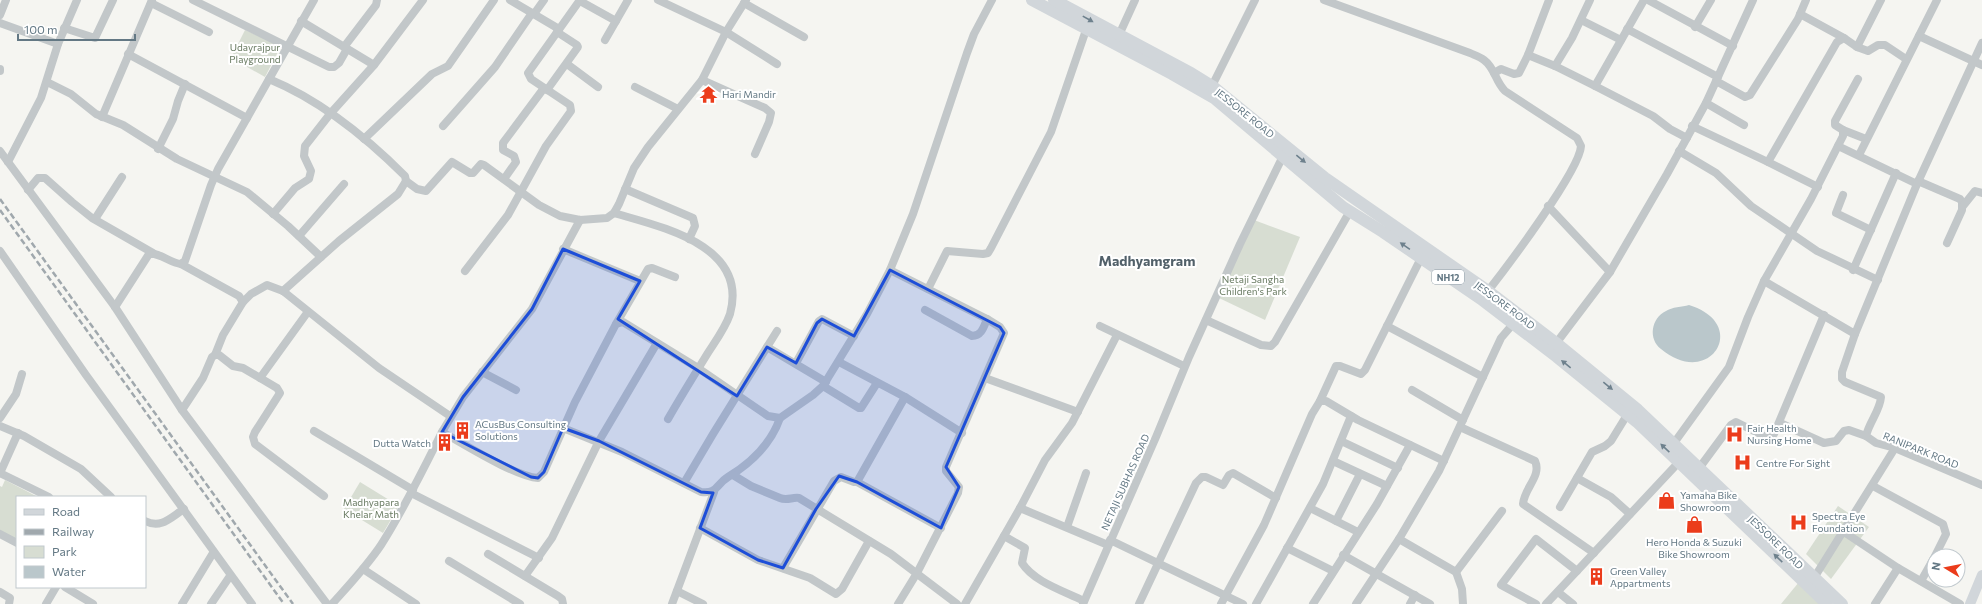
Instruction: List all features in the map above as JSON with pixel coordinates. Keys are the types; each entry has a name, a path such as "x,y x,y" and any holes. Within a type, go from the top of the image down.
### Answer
{"highway":[{"name":"NH12","path":"1032,0 1086,30 1202,90 1322,190 1350,211 1421,258 1513,324 1553,347 1769,542 1827,604"},
{"name":"JESSORE ROAD","path":"1054,0 1191,73 1212,86 1325,178 1488,291 1553,347 1638,410 1700,468 1769,542 1814,578 1842,604"}],"main road":[{"path":"1970,604 1982,575"}],"street":[{"path":"0,15 6,0"},
{"path":"8,162 36,110 47,82 58,44 77,0"},
{"path":"64,28 95,38 113,0"},
{"path":"193,0 329,67 334,67 339,62 346,48 376,5 377,0"},
{"path":"181,264 188,256 214,176 286,46 314,0"},
{"path":"273,214 295,188 309,179 311,172 304,156 305,146 330,114 374,65 423,0"},
{"path":"364,139 432,74 448,66 494,0"},
{"path":"504,179 516,162 514,156 503,150 503,143 567,64 578,47 558,30 510,0"},
{"path":"443,126 487,77 544,0"},
{"path":"466,271 494,235 546,146 571,111 570,105 531,79 528,73 580,0 616,21"},
{"path":"605,40 628,0"},
{"path":"658,0 726,32 777,64"},
{"path":"672,604 714,492 721,483 745,466 766,445 773,435 780,418 813,395 825,384 854,336 890,270 913,214 974,34 992,0"},
{"path":"1119,35 1135,0"},
{"path":"1212,86 1255,0"},
{"path":"1324,0 1484,59 1494,73 1498,84 1505,91 1577,138 1581,146 1578,158 1548,206 1488,291"},
{"path":"1494,73 1501,69 1514,74 1519,73 1528,55 1549,0"},
{"path":"1555,66 1570,43 1590,0"},
{"path":"1595,86 1644,0"},
{"path":"1648,0 1695,27 1733,46"},
{"path":"1695,27 1711,0"},
{"path":"1553,347 1610,272 1706,103 1753,0"},
{"path":"1627,29 1717,79 1745,97 1750,95 1800,14 1806,0"},
{"path":"1857,47 1881,0"},
{"path":"1859,155 1935,1"},
{"path":"102,117 151,2 209,32"},
{"path":"269,79 300,93 364,139 405,176 406,181 422,192 426,191 452,162 470,173 473,173 481,164 549,211 567,218 580,220 607,218 614,213 634,168 644,152 702,80 726,32 745,2 804,38"},
{"path":"1800,14 1844,38 1857,47 1868,51 1878,45 1886,45 1906,59"},
{"path":"1581,20 1621,40"},
{"path":"301,21 374,65"},
{"path":"0,23 58,44"},
{"path":"928,289 947,250 983,254 988,253 1051,132 1086,30"},
{"path":"1919,36 1978,63"},
{"path":"1768,162 1837,42 1844,38"},
{"path":"1866,436 1867,429 1881,402 1881,397 1844,382 1842,379 1842,372 1855,334 1946,118 1978,63 1982,43"},
{"path":"128,54 247,118"},
{"path":"1528,55 1555,66 1653,116 1670,129 1687,138"},
{"path":"567,64 598,87"},
{"path":"1858,79 1835,122 1835,125 1843,130 1866,139"},
{"path":"702,80 765,108 771,113 769,122 755,154"},
{"path":"47,82 71,94 90,110 102,117 123,125 158,149 247,192 299,236 320,258"},
{"path":"158,149 173,119 178,101 186,84"},
{"path":"636,87 678,109"},
{"path":"1706,103 1744,125"},
{"path":"1692,126 1818,187"},
{"path":"1674,443 1729,367 1748,317 1764,281 1818,187 1843,136 1843,130"},
{"path":"1838,146 1918,183 1960,200 1963,206"},
{"path":"0,151 115,307 182,410 327,604"},
{"path":"1679,151 1716,173 1751,206 1817,251 1853,270 1878,280"},
{"name":"NETAJI SUBHAS ROAD","path":"1083,602 1156,437 1184,366 1240,244 1283,156"},
{"path":"1853,270 1896,173"},
{"path":"95,219 122,176"},
{"path":"28,190 38,178 45,178 72,202 95,219 153,254 181,264 239,296 243,302"},
{"path":"283,292 320,258 398,194 406,181"},
{"path":"299,236 344,184"},
{"path":"625,189 693,218 695,226 689,239"},
{"path":"1947,243 1963,206 1975,191 1982,192"},
{"path":"1843,195 1836,213 1871,230"},
{"path":"1548,206 1610,272"},
{"path":"1206,320 1261,345 1271,346 1275,342 1350,211"},
{"path":"614,213 671,230 689,239 719,260 726,270 732,292 730,314 725,326 668,419"},
{"path":"332,604 381,546 412,492 450,416 482,372 532,309 580,220"},
{"path":"563,249 640,281"},
{"path":"0,251 86,375 184,509 213,553 252,604"},
{"path":"115,307 145,258 148,254 153,254"},
{"path":"1220,604 1264,525 1312,414 1320,401 1336,366 1340,366 1361,374 1421,258"},
{"path":"442,432 513,470 538,478 544,472 563,428 594,364 648,269 652,268 675,277"},
{"path":"890,270 987,319 1000,327 1004,333 946,467 946,472 960,487 958,493 917,573 898,604"},
{"path":"1764,281 1855,334"},
{"path":"182,410 203,378 212,357 215,355 222,335 243,302 251,294 267,286 283,292 307,313 392,378 450,416"},
{"path":"924,310 972,336 978,335 987,319"},
{"path":"260,378 307,313"},
{"path":"1700,468 1731,425 1736,422 1769,437 1774,434 1780,423 1824,315"},
{"path":"796,363 819,321 822,319 854,336"},
{"path":"616,324 623,322 698,368 768,416 780,418"},
{"path":"1356,604 1399,539 1444,461 1502,338 1513,324"},
{"path":"1100,326 1184,366"},
{"path":"1387,326 1483,377"},
{"path":"684,483 777,331"},
{"path":"965,604 1020,508 1045,460 1066,432 1078,412 1117,335"},
{"path":"525,576 539,558 558,527 599,441 657,343"},
{"path":"767,347 796,363 859,408 861,408 877,383"},
{"path":"215,355 220,355 233,366 243,368 276,388 280,393 255,432 253,437 255,444 324,496"},
{"path":"839,362 905,397 962,433"},
{"path":"482,372 516,390"},
{"path":"0,418 16,394 22,374"},
{"path":"985,378 1078,412"},
{"path":"1412,390 1461,423 1535,460 1538,466 1537,472 1523,498 1523,504 1594,553"},
{"path":"857,482 905,397"},
{"path":"1320,401 1326,401 1351,416 1444,461"},
{"path":"1560,507 1592,452 1611,441 1627,415"},
{"path":"1256,604 1310,508 1333,461 1351,416"},
{"name":"RANIPARK ROAD","path":"1780,423 1824,443 1836,441 1844,431 1849,430 1866,436 1876,443 1895,448 1982,485"},
{"path":"0,426 18,433 81,469 107,495"},
{"path":"563,428 599,441 701,492 714,492"},
{"path":"314,431 412,492 539,558"},
{"path":"18,433 0,473 47,496"},
{"path":"1341,441 1398,468"},
{"path":"1313,604 1398,468 1410,445"},
{"path":"1814,578 1873,486 1895,448"},
{"path":"1333,461 1387,486"},
{"path":"1546,604 1679,462"},
{"path":"1067,527 1086,473"},
{"path":"1140,604 1196,483 1202,476 1210,478 1223,485 1232,473 1276,498"},
{"path":"1336,521 1360,474"},
{"path":"733,475 752,486 784,500 794,497 799,498 910,567 957,604"},
{"path":"783,568 816,509 838,477 857,482 941,528"},
{"path":"1577,478 1611,497 1630,514"},
{"path":"1873,486 1942,524 1946,534 1939,548"},
{"path":"1020,508 1109,542 1158,563 1243,604"},
{"path":"1310,508 1358,532"},
{"path":"146,521 154,525 161,524 184,509"},
{"path":"1456,572 1502,511"},
{"path":"700,528 758,560 810,578 836,594 842,589 869,541"},
{"path":"1844,532 1898,568 1960,604"},
{"path":"0,534 16,542"},
{"path":"1004,536 1025,548 1026,551 1022,563 1029,571 1083,602"},
{"path":"1399,539 1456,572 1462,589 1463,604"},
{"path":"1536,604 1501,585 1536,539 1577,572"},
{"path":"1287,548 1333,571"},
{"path":"182,604 213,553"},
{"path":"488,554 558,596 562,599 563,604"},
{"path":"1344,555 1430,604"},
{"path":"449,560 520,604"},
{"path":"1876,604 1898,568"},
{"path":"363,569 416,604"},
{"path":"1921,580 1926,572"},
{"path":"211,604 230,576"},
{"path":"46,604 55,588"},
{"path":"67,588 93,604"},
{"path":"677,591 703,604"},
{"path":"0,592 10,598 9,604"},
{"path":"1558,592 1573,604"},
{"path":"1410,604 1416,595"}],"highlighted area":[{"path":"563,249 640,281 618,319 737,396 767,347 796,363 817,323 822,319 854,336 890,270 987,319 1000,327 1004,333 946,467 959,487 941,528 857,482 839,476 816,509 783,568 758,560 700,528 713,493 701,492 599,441 563,428 544,472 538,478 531,477 442,432 463,397 532,309"}],"green space":[{"name":"Udayrajpur Playground","path":"245,30 281,46 265,77 231,58"},
{"name":"Netaji Sangha Children's Park","path":"1254,220 1300,237 1265,320 1219,298"},
{"path":"5,480 36,496 16,496 16,540 0,532 0,486 2,487"},
{"name":"Madhyapara Khelar Math","path":"360,482 399,506 383,533 344,509"},
{"path":"1838,506 1869,527 1831,579 1806,554"},
{"path":"1799,582 1825,604 1781,604"}],"water":[{"path":"1689,305 1708,314 1718,326 1720,338 1717,350 1708,358 1695,362 1679,360 1661,349 1654,340 1653,334 1654,323 1661,314 1671,309"}],"railway":[{"path":"0,199 293,604"},
{"path":"0,210 284,604"}],"place":[{"name":"Hari Mandir","path":"709,94"},
{"name":"ACusBus Consulting Solutions","path":"462,430"},
{"name":"Fair Health Nursing Home","path":"1734,434"},
{"name":"Dutta Watch","path":"444,443"},
{"name":"Centre For Sight","path":"1743,463"},
{"name":"Yamaha Bike Showroom","path":"1667,501"},
{"name":"Spectra Eye Foundation","path":"1799,522"},
{"name":"Hero Honda & Suzuki Bike Showroom","path":"1694,525"},
{"name":"Green Valley Appartments","path":"1597,577"}],"district":[{"name":"Madhyamgram","path":"1147,260"}]}
